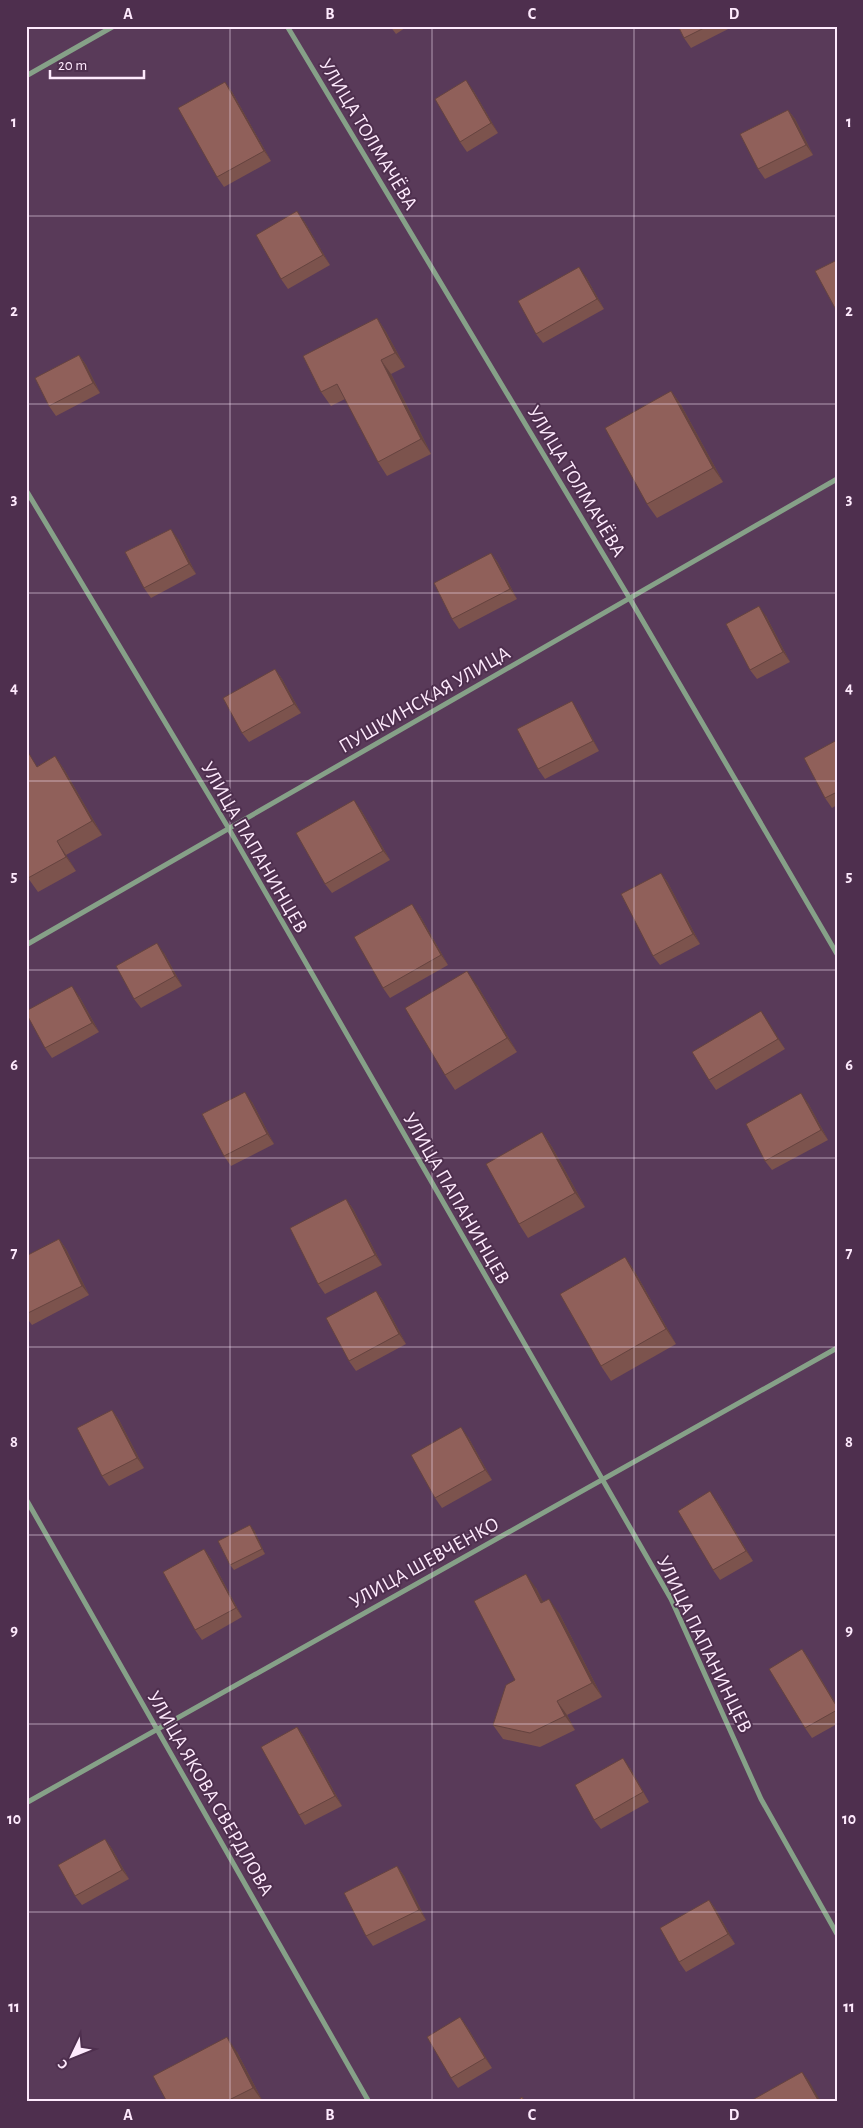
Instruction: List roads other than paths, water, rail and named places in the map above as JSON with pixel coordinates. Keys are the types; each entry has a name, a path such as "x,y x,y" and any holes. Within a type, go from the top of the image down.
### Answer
{"street":[{"path":"26,76 114,26"},
{"name":"УЛИЦА ТОЛМАЧЁВА","path":"287,26 630,599 837,954"},
{"name":"ПУШКИНСКАЯ УЛИЦА","path":"26,945 837,480"},
{"name":"УЛИЦА ПАПАНИНЦЕВ","path":"26,490 229,829 671,1599 761,1800 837,1934"},
{"name":"УЛИЦА ШЕВЧЕНКО","path":"26,1803 837,1348"},
{"name":"УЛИЦА ЯКОВА СВЕРДЛОВА","path":"26,1499 369,2102"}]}
